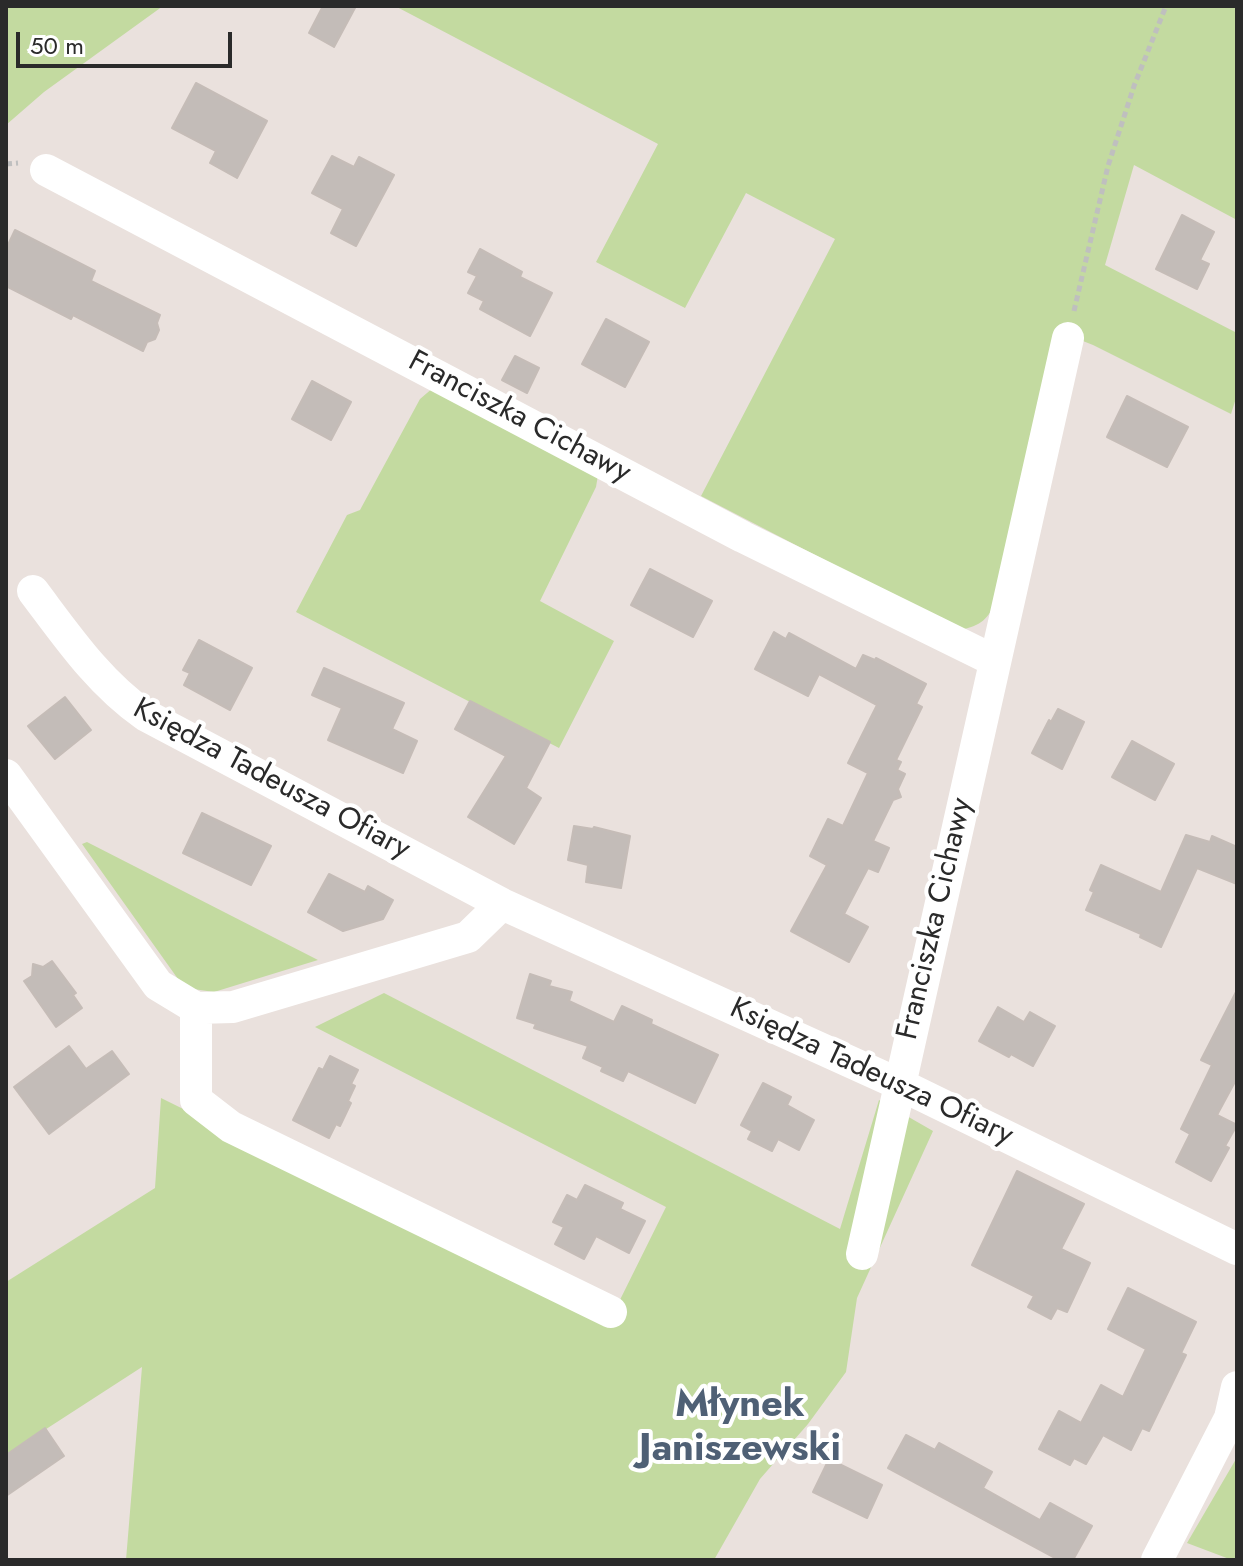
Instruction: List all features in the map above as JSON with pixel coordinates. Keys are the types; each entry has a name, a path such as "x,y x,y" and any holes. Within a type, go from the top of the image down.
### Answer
{"street":[{"name":"Franciszka Cichawy","path":"46,170 743,537 995,661"},
{"name":"Franciszka Cichawy","path":"862,1254 1068,338"},
{"name":"Księdza Tadeusza Ofiary","path":"33,591 92,668 118,696 145,715 502,904 899,1084 1237,1249"},
{"path":"6,775 158,985 196,1008 233,1007 468,937 502,904"},
{"path":"196,1008 196,1100 231,1127 611,1312"},
{"path":"1157,1560 1230,1434 1237,1387"}],"path":[{"path":"1068,338 1108,166 1134,86 1166,6"}],"green space":[{"path":"6,6 163,6 44,92 6,125"},
{"path":"395,6 1237,6 1237,220 1134,165 1105,265 1237,333 1237,395 1231,414 1093,345 1055,330 997,600 983,621 960,630 701,496 835,239 746,193 685,308 596,262 658,144"},
{"path":"434,387 598,475 596,487 540,601 614,641 559,748 296,612 347,515 360,510 420,399"},
{"path":"87,842 318,960 214,992 193,989 178,979 82,844"},
{"path":"384,993 840,1229 879,1100 933,1131 857,1298 846,1372 808,1424 760,1479 714,1560 126,1560 142,1367 6,1455 6,1282 155,1188 161,1098 610,1320 666,1207 315,1027"},
{"path":"1236,1459 1237,1559 1232,1560 1187,1543"}],"building":[{"path":"323,6 356,6 334,47 309,33"},
{"path":"196,83 267,121 237,178 210,163 216,151 172,128"},
{"path":"332,156 354,167 359,157 394,175 356,246 331,233 343,209 312,193"},
{"path":"1182,215 1214,232 1200,260 1209,264 1197,289 1156,269"},
{"path":"15,230 95,271 91,281 160,315 155,339 147,342 143,351 73,315 71,319 6,286 6,249"},
{"path":"480,249 522,272 520,277 552,293 530,336 480,309 484,301 468,293 477,276 468,272"},
{"path":"606,319 649,342 625,387 582,364"},
{"path":"515,356 539,368 527,393 502,380"},
{"path":"312,381 351,402 331,440 292,419"},
{"path":"1127,396 1188,427 1167,467 1107,437"},
{"path":"650,569 712,601 693,637 631,605"},
{"path":"774,632 786,639 789,633 856,669 863,655 876,658 926,684 916,704 922,707 896,760 901,762 897,770 905,774 898,789 901,797 893,800 873,841 889,848 878,872 868,868 844,914 868,927 849,962 791,931 827,865 810,856 828,819 843,826 868,773 848,763 877,705 819,674 808,696 755,669"},
{"path":"199,640 252,668 230,710 184,685 190,673 183,670"},
{"path":"324,668 404,703 392,729 417,741 403,773 328,740 342,708 312,695"},
{"path":"65,697 91,730 55,759 28,726"},
{"path":"470,701 550,742 526,788 541,798 514,844 468,817 506,756 455,729"},
{"path":"1058,709 1084,722 1062,769 1032,753"},
{"path":"1132,741 1174,764 1155,800 1112,777"},
{"path":"202,813 271,846 251,885 183,853"},
{"path":"574,826 594,827 630,836 621,888 586,882 588,865 568,860"},
{"path":"1186,835 1210,842 1212,836 1237,847 1237,884 1197,868 1161,947 1140,937 1141,934 1086,910 1094,892 1090,890 1101,865 1161,892"},
{"path":"329,874 365,892 368,886 393,900 383,919 343,931 308,912"},
{"path":"52,961 76,993 73,995 82,1008 56,1027 24,981 32,976 33,964 43,967"},
{"path":"530,974 551,981 549,986 572,992 569,1001 614,1022 622,1006 652,1020 651,1024 718,1055 695,1103 628,1071 623,1081 601,1071 603,1067 583,1058 588,1046 534,1028 536,1024 517,1018"},
{"path":"1237,990 1237,1078 1217,1115 1237,1125 1225,1146 1229,1148 1211,1181 1176,1162 1190,1134 1181,1129 1212,1065 1201,1060"},
{"path":"998,1007 1024,1022 1030,1012 1055,1026 1033,1066 979,1041"},
{"path":"69,1046 86,1069 112,1051 129,1074 49,1134 14,1087"},
{"path":"330,1056 358,1070 351,1084 355,1086 348,1101 351,1103 340,1126 336,1124 329,1138 293,1120 319,1068 323,1070"},
{"path":"763,1083 791,1097 787,1105 814,1120 799,1150 778,1139 772,1151 748,1139 752,1131 741,1125"},
{"path":"1017,1171 1084,1204 1061,1249 1090,1263 1067,1312 1057,1308 1051,1319 1028,1307 1034,1296 972,1265"},
{"path":"585,1185 623,1203 620,1209 645,1221 629,1253 596,1236 584,1259 555,1244 564,1227 553,1222 567,1195 577,1200"},
{"path":"1128,1288 1196,1322 1181,1353 1186,1355 1149,1431 1142,1428 1131,1450 1103,1435 1086,1464 1074,1458 1070,1465 1039,1449 1059,1411 1081,1423 1101,1385 1123,1397 1146,1349 1108,1329"},
{"path":"45,1428 64,1456 6,1496 6,1455"},
{"path":"906,1435 935,1450 939,1443 992,1472 983,1488 1040,1520 1050,1503 1092,1526 1073,1560 1059,1560 888,1468"},
{"path":"829,1459 882,1485 867,1518 813,1492"}],"district":[{"name":"Młynek Janiszewski","path":"740,1429"}]}
